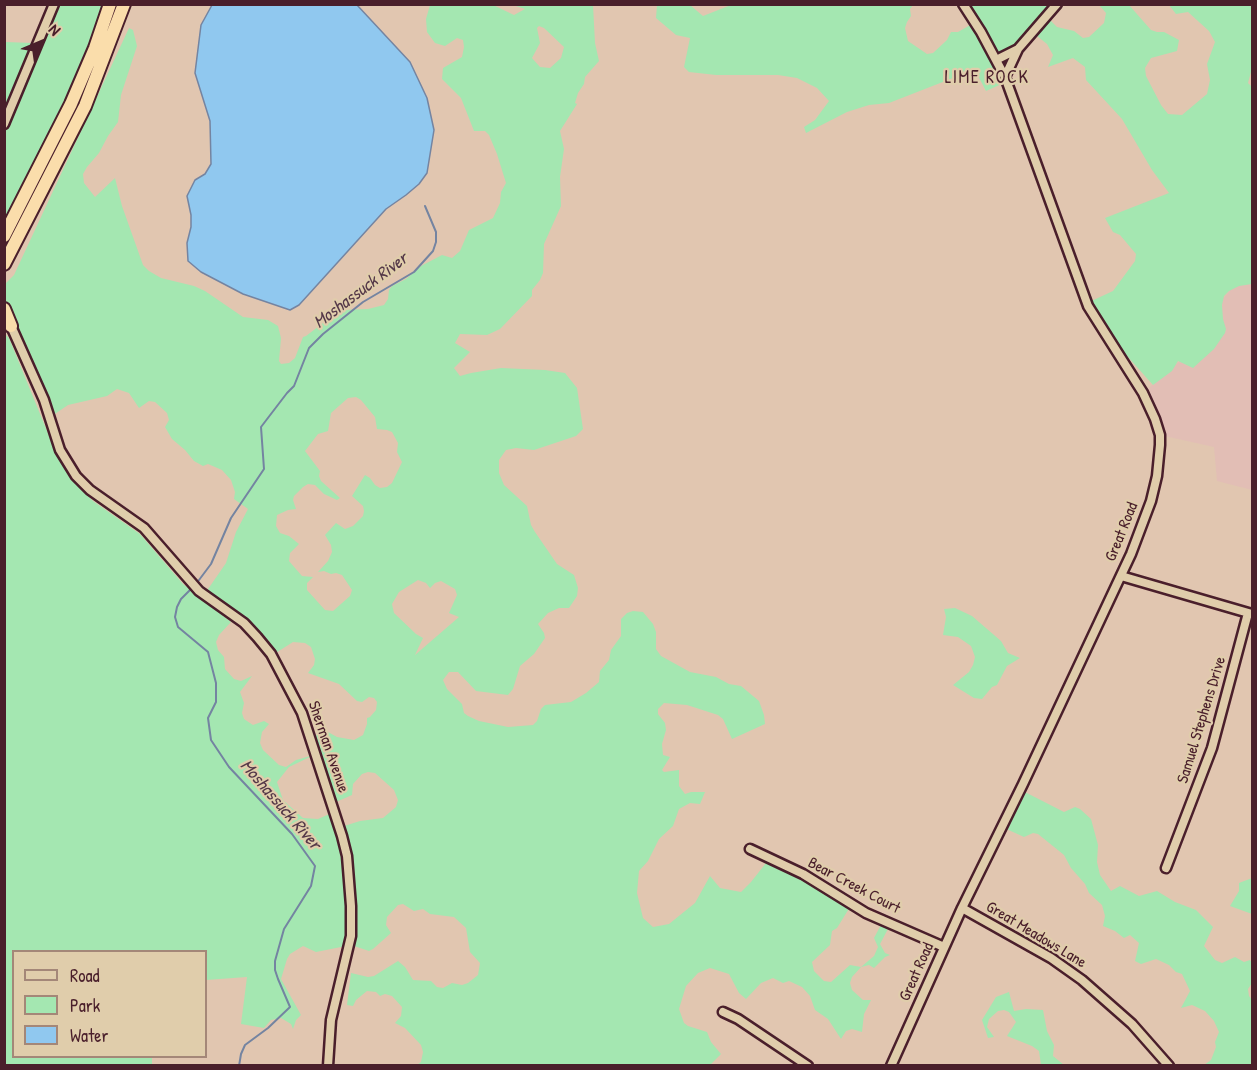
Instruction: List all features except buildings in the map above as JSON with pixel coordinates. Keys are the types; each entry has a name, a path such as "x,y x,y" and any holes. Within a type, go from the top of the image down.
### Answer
{"highway":[{"path":"4,236 84,76 110,4"},
{"path":"4,264 85,106 124,4"},
{"path":"4,225 19,208"},
{"path":"4,309 8,324"}],"street":[{"path":"4,124 54,4"},
{"name":"Great Road","path":"891,1065 962,908 1121,576 1151,501 1157,476 1160,435 1143,393 1088,306 1005,77 963,4"},
{"path":"1005,77 1018,49 1057,4"},
{"path":"996,60 1018,49"},
{"name":"Sherman Avenue","path":"8,324 44,400 65,460 76,476 90,490 144,528 199,591 249,628 271,654 302,713 347,856 351,906 351,936 331,1020 328,1065"},
{"path":"1121,576 1250,613"},
{"name":"Samuel Stephens Drive","path":"1166,868 1212,748 1250,613"},
{"name":"Bear Creek Court","path":"750,849 803,874 867,913 944,947"},
{"name":"Great Meadows Lane","path":"962,908 1051,958 1082,980 1132,1024 1168,1065"},
{"path":"723,1012 738,1019 808,1065"}],"shaded area":[{"path":"1252,278 1252,490 1217,481 1214,447 1160,435 1143,393 1211,334 1220,302 1232,288"}],"green space":[{"path":"53,5 111,5 101,31 5,224 5,42 33,43 19,74 24,76"},
{"path":"430,5 493,5 514,15 525,9 513,5 593,5 595,43 599,61 585,77 575,103 577,104 560,131 564,149 560,177 561,206 544,244 543,273 532,290 532,296 500,329 487,335 460,334 455,343 470,352 454,368 460,376 501,368 545,370 565,373 577,388 583,429 576,436 534,450 516,448 506,450 499,460 499,473 504,485 527,506 531,525 557,564 574,575 578,588 577,596 569,608 559,608 548,613 538,624 545,638 534,654 520,666 513,689 508,695 476,691 458,672 449,672 443,680 447,689 462,704 464,713 468,716 479,721 508,727 533,725 545,705 571,702 599,682 600,671 609,660 611,650 621,636 621,619 633,611 643,612 653,624 656,632 656,649 661,656 690,672 716,677 729,684 741,686 759,701 765,724 732,739 723,719 718,715 687,705 664,703 658,709 666,730 662,744 663,755 670,757 662,770 664,772 679,770 679,786 685,794 705,792 700,804 690,803 679,809 673,826 659,839 648,861 639,871 637,893 643,918 653,927 669,924 695,903 710,876 720,888 741,892 766,863 802,875 850,907 837,928 832,931 830,945 812,962 814,971 824,981 831,982 850,965 861,967 850,983 852,990 863,1000 871,1000 864,1014 862,1032 852,1029 846,1031 841,1039 828,1019 815,1010 810,996 802,987 789,981 783,983 773,978 761,983 746,999 739,993 729,974 710,968 698,973 686,986 679,1009 684,1023 707,1032 711,1042 721,1054 710,1065 417,1065 421,1062 423,1052 421,1045 405,1028 395,1023 401,1016 402,1007 392,996 385,994 380,996 376,992 367,991 356,1000 353,1006 347,1005 351,973 374,976 398,961 413,980 431,981 437,987 443,988 452,983 462,985 468,983 478,975 480,963 470,952 466,928 454,917 430,914 423,909 414,911 403,904 398,905 387,917 386,925 391,933 373,949 369,951 351,945 341,827 360,821 383,818 396,807 398,800 394,790 375,773 368,772 362,774 353,784 352,795 336,802 310,737 328,732 337,737 354,740 363,735 367,718 376,710 377,702 374,698 369,697 362,702 357,701 339,684 308,673 315,659 311,647 305,643 293,642 271,656 259,641 206,592 226,563 236,532 248,509 234,499 235,492 231,480 222,470 208,464 203,466 194,461 172,439 165,427 169,420 167,413 155,402 149,401 139,408 129,393 117,389 107,396 68,405 49,418 5,315 5,284 14,275 129,28 133,30 137,46 121,95 118,122 83,174 84,183 95,197 115,178 122,206 143,265 149,271 161,278 205,291 243,317 268,320 278,326 281,338 279,361 281,364 289,363 295,358 303,337 340,310 368,309 384,305 392,286 442,255 452,258 460,251 469,230 493,218 500,203 501,192 506,183 489,135 485,131 474,131 461,98 442,79 443,68 462,57 463,40 457,38 445,46 435,43 427,32 426,19","holes":["539,26 564,47 561,58 550,68 540,67 532,58 540,43 537,28","356,397 361,400 375,417 377,429 392,432 398,443 397,452 402,462 392,483 387,487 380,488 365,475 352,496 363,506 363,516 353,526 345,529 336,523 325,535 332,552 328,561 318,572 342,575 352,590 350,596 333,611 325,610 307,590 307,583 313,577 302,576 289,561 290,553 299,544 289,536 280,533 276,526 277,515 296,509 294,496 308,484 315,485 324,494 337,500 340,498 321,481 320,471 305,451 318,434 328,431 331,413 348,398","418,580 426,583 430,588 441,581 455,589 457,595 449,613 459,617 415,655 423,638 394,613 392,604 399,592"]},
{"path":"657,5 690,5 703,16 731,5 913,5 905,28 908,41 927,54 933,53 947,40 951,32 958,32 972,24 962,5 1054,5 1046,16 1057,27 1074,31 1083,38 1089,37 1104,23 1106,13 1099,5 1129,5 1151,30 1164,32 1179,40 1177,51 1151,58 1145,68 1146,76 1168,114 1182,115 1207,94 1210,80 1207,64 1215,42 1209,31 1188,12 1176,14 1169,5 1252,5 1252,68 1248,83 1252,87 1252,284 1239,286 1224,296 1222,305 1225,333 1214,349 1193,368 1178,361 1172,371 1153,385 1128,357 1121,361 1090,317 1087,303 1113,291 1135,261 1136,254 1120,235 1113,232 1105,218 1169,193 1152,170 1122,119 1086,80 1085,67 1073,58 1048,67 1053,55 1047,44 1032,32 1004,83 986,91 976,72 968,70 889,103 869,105 847,112 806,133 804,127 815,120 829,101 817,88 797,78 778,75 716,75 689,72 684,67 690,38 676,35 656,18"},
{"path":"4,333 9,338 54,448 71,479 93,501 140,534 183,584 231,622 216,642 218,650 224,657 225,669 234,679 241,681 252,676 240,692 244,703 242,713 244,719 253,725 264,721 269,724 262,732 260,743 263,750 279,765 286,767 296,760 314,755 289,767 277,782 283,800 303,818 318,819 334,812 346,872 346,946 316,952 303,946 290,954 287,959 281,979 301,1015 296,1020 293,1029 291,1024 281,1018 271,1020 264,1028 241,1024 247,977 207,980 207,950 12,950 12,1058 152,1058 152,1065 5,1065"},
{"path":"955,608 972,616 1001,641 1008,653 1020,658 1007,666 997,685 992,687 982,699 974,698 953,685 969,672 975,657 971,646 958,637 943,635 946,617 944,609"},
{"path":"1019,789 1064,812 1075,807 1080,809 1091,819 1098,845 1097,862 1100,875 1111,891 1120,886 1139,896 1157,891 1175,902 1196,910 1213,927 1204,946 1215,960 1222,963 1235,957 1244,962 1250,960 1252,983 1248,989 1252,1000 1252,1065 1204,1065 1211,1060 1219,1032 1214,1021 1205,1011 1192,1005 1181,1008 1190,991 1182,974 1156,959 1141,964 1135,961 1139,943 1130,935 1124,938 1103,926 1105,916 1102,905 1089,893 1064,855 1038,834 1033,833 1024,837 1002,827"},
{"path":"1252,878 1252,914 1230,906 1239,891 1239,883"},
{"path":"882,923 889,927 880,944 885,953 890,955 874,968 869,965 861,967 874,956 878,947 874,938"},
{"path":"1009,992 1014,1011 1043,1010 1047,1031 1054,1045 1053,1056 1064,1065 1041,1065 1039,1051 1007,1036 1016,1022 1009,1012 1004,1010 998,1011 989,1019 987,1027 994,1037 988,1038 982,1020 996,997"}],"water":[{"path":"212,5 357,5 410,62 427,98 434,130 427,173 419,184 386,209 299,305 290,310 243,294 201,272 188,261 187,243 191,215 187,196 195,180 205,174 211,164 210,121 195,73 201,25"}],"waterway":[{"name":"Moshassuck River","path":"196,584 211,564 231,518 264,469 261,427 294,386 309,348 363,302 414,272 433,251 436,232 425,206"},
{"name":"Moshassuck River","path":"191,589 181,599 175,617 178,627 208,652 216,683 216,702 208,718 211,740 229,767 292,834 315,866 311,886 284,929 275,961 275,970 290,1007 268,1028 245,1045 239,1066"}],"district":[{"name":"LIME ROCK","path":"987,78"}]}
